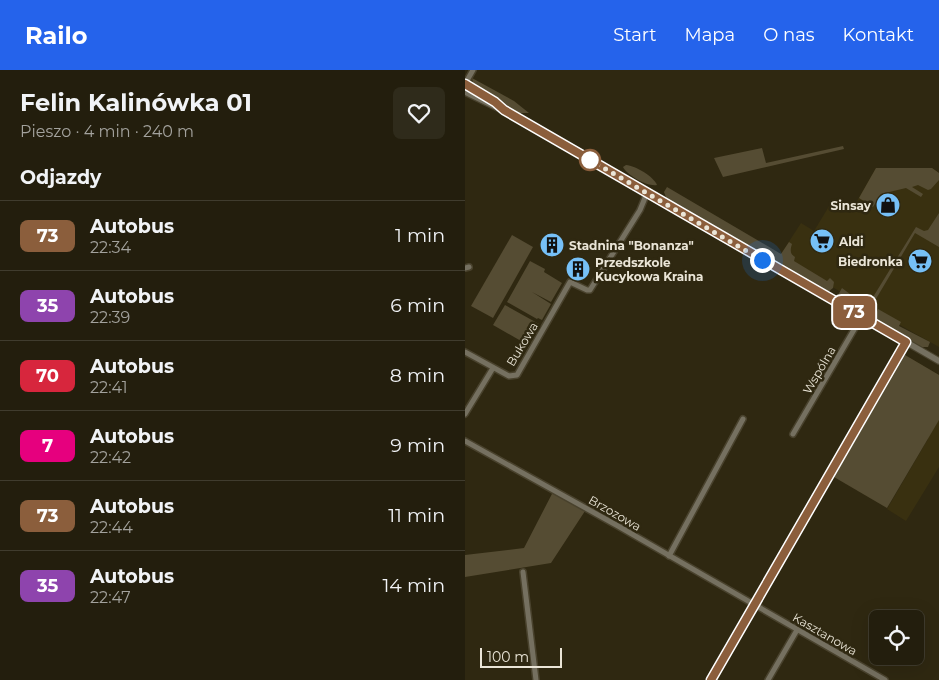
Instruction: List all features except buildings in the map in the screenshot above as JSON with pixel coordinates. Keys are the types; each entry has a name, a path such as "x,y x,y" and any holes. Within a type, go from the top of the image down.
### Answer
{"street":[{"path":"473,70 465,84 495,102 504,110"},
{"path":"465,92 504,110 939,361"},
{"name":"Bukowa","path":"465,414 493,368 509,376 517,375 569,282 590,290 640,210 647,193"},
{"name":"Wspólna","path":"793,434 862,316"},
{"path":"711,680 906,342"},
{"path":"465,352 493,368"},
{"path":"669,556 743,420"},
{"name":"Brzozowa","path":"465,441 754,605"},
{"path":"523,572 536,680"},
{"name":"Kasztanowa","path":"754,605 881,679"},
{"path":"769,680 797,630"}],"shaded area":[{"path":"472,78 514,101 529,113 517,113 473,85"},
{"path":"843,146 844,149 723,177 714,158 762,148 766,163"},
{"path":"626,165 644,172 657,185 648,184 633,177 623,167"},
{"path":"876,168 932,168 939,173 939,347 818,279 781,254 801,223 814,231 831,203 850,213"},
{"path":"876,168 932,168 939,173 939,180 928,190 918,185 912,187 923,194 921,197 906,188 881,194 873,207 859,198"},
{"path":"667,187 781,254 789,242 792,244 791,252 795,257 794,261 827,281 830,278 834,282 833,288 828,292 824,291 667,200 664,192"},
{"path":"939,213 939,247 915,233 871,310 863,313 844,303 838,295 842,288 862,303 865,299 870,302 916,227 924,231 928,230"},
{"path":"512,235 533,247 493,318 471,306"},
{"path":"530,261 545,269 544,272 562,283 551,302 532,292 551,304 542,320 507,302"},
{"path":"505,305 539,324 528,345 493,325"},
{"path":"878,309 901,322 899,326 930,342 928,347 922,347 879,323 875,317"},
{"path":"905,355 939,375 939,467 906,521 887,509 928,439"},
{"path":"905,355 939,375 939,420 887,508 834,477"},
{"path":"554,490 583,506 585,511 551,563 465,577 465,555 524,548"}],"bus line":[{"name":"73","path":"465,84 495,102 504,110 906,342 711,680"}],"place":[{"name":"Sinsay","path":"888,205"},
{"name":"Aldi","path":"822,241"},
{"name":"Stadnina \"Bonanza\"","path":"552,245"},
{"name":"Biedronka","path":"920,261"},
{"name":"Przedszkole Kucykowa Kraina","path":"578,269"}],"route":[{"path":"590,160 762,260"}]}
